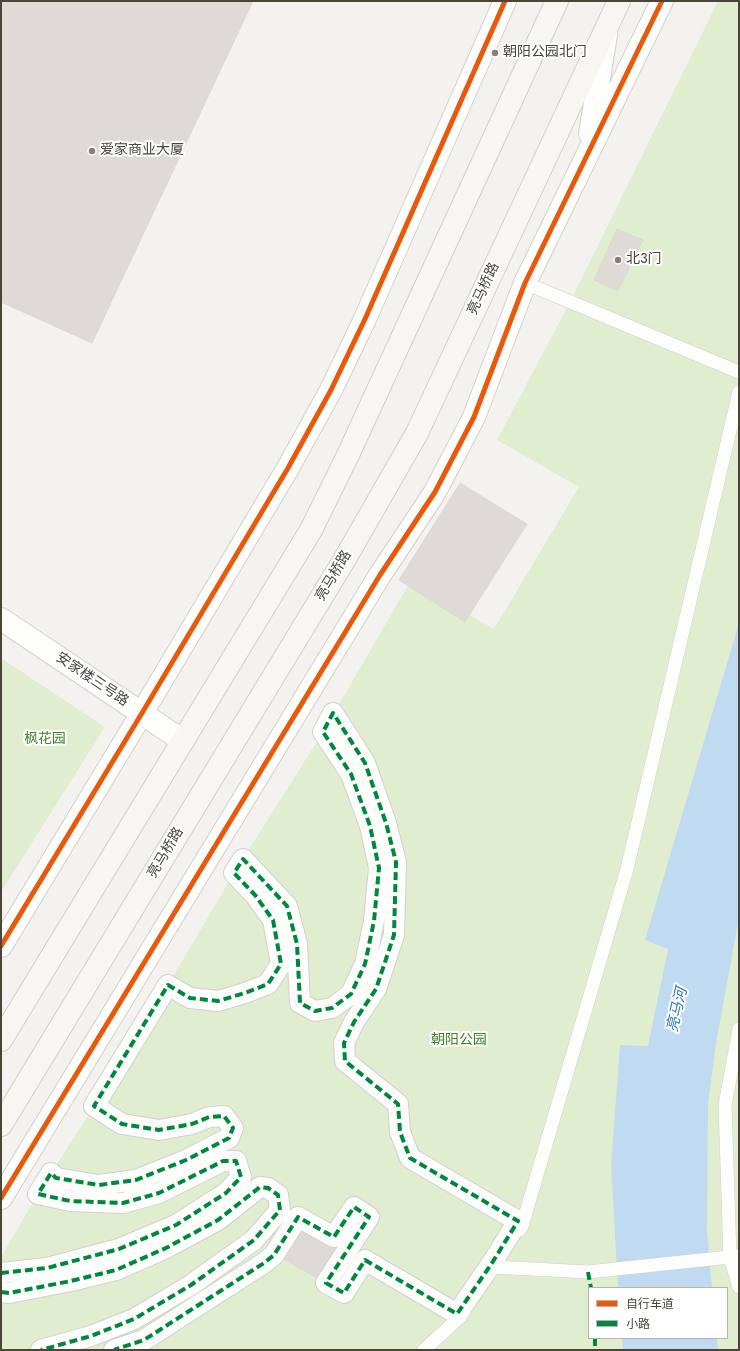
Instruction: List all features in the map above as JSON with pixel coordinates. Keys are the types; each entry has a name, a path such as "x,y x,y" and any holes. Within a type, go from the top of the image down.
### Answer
{"main road":[{"path":"1,1040 311,530 352,447 557,1"},
{"name":"亮马桥路","path":"1,1125 346,557 417,433 619,1"}],"street":[{"path":"1,946 288,468 330,390 365,319 505,1"},
{"path":"1,1198 380,575 435,492 474,417 525,283 662,1"},
{"path":"587,156 607,27"},
{"name":"安家楼三号路","path":"1,619 183,741"},
{"path":"1,1273 47,1268 119,1249 176,1225 226,1193 242,1177 236,1161 223,1161 159,1193 123,1203 70,1201 38,1194 51,1173 56,1178 100,1186 136,1180 186,1160 229,1138 234,1128 224,1116 209,1117 192,1124 158,1130 122,1124 94,1106 168,985 190,998 218,1001 268,984 281,964 273,920 255,895 234,873 243,859 287,906 297,944 300,1003 315,1011 332,1008 351,994 365,964 374,920 378,868 370,826 351,774 323,732 333,713 365,763 386,823 396,862 394,935 376,989 354,1022 344,1043 345,1061 398,1104 400,1132 410,1158 518,1221 492,1264 457,1314 365,1260 344,1293 326,1282 369,1217 354,1207 334,1237 298,1217 274,1255 144,1340 114,1350"},
{"path":"1,1292 9,1293 71,1281 116,1270 166,1248 218,1220 260,1188 268,1188 278,1196 280,1210 254,1240 191,1285 134,1319 91,1336 41,1350"}],"lane":[{"path":"525,283 739,372"},
{"path":"424,1350 461,1316 522,1226 627,869 739,392"},
{"path":"739,1029 725,1105 735,1256 739,1287"},
{"path":"494,1267 588,1272 735,1256"}],"green space":[{"name":"朝阳公园","path":"718,1 739,1 739,1350 1,1350 1,1257 38,1194 168,985 234,873 323,732 411,580 494,629 579,487 497,440 570,302"},
{"name":"枫花园","path":"1,658 105,727 1,892"}],"water":[{"name":"亮马河","path":"739,623 739,918 716,1043 708,1104 707,1230 712,1287 618,1287 611,1166 620,1045 648,1046 668,949 645,940"},
{"path":"622,1339 717,1339 718,1350 623,1350"}],"building":[{"name":"爱家商业大厦","path":"1,1 253,1 92,343 1,302"},
{"name":"北3门","path":"617,229 643,240 618,291 594,280"},
{"path":"460,483 527,524 465,622 399,580"},
{"path":"298,1217 334,1237 369,1217 326,1283 280,1257"}],"marked path":[{"path":"1,1273 47,1268 119,1249 176,1225 226,1193 241,1177 236,1161 223,1161 159,1193 123,1203 70,1201 38,1194 51,1173 56,1178 99,1185 136,1180 186,1160 229,1138 233,1128 224,1116 209,1117 192,1124 159,1130 122,1124 94,1106 168,985 190,998 218,1001 268,984 281,964 273,920 255,895 234,873 243,859 287,906 297,944 300,1003 315,1011 332,1008 351,994 365,964 374,921 379,868 370,826 351,774 323,732 333,713 365,763 386,823 396,862 394,935 376,989 354,1022 344,1043 345,1061 398,1104 400,1132 410,1158 518,1221 492,1263 457,1314 365,1260 344,1293 326,1283 369,1217 354,1207 334,1237 298,1217 274,1255 264,1263 144,1340 114,1350"},
{"path":"1,1292 9,1293 71,1281 116,1270 166,1248 218,1220 260,1187 268,1188 278,1195 280,1210 254,1240 191,1285 134,1319 91,1336 41,1350"},
{"path":"588,1272 591,1287"},
{"path":"595,1339 595,1350"}],"cycle path":[{"path":"1,946 288,468 331,390 365,319 505,1"},
{"path":"1,1198 380,575 435,492 474,417 525,283 662,1"}],"place":[{"name":"朝阳公园北门","path":"495,53"},
{"name":"爱家商业大厦","path":"92,151"},
{"name":"北3门","path":"618,260"}]}
